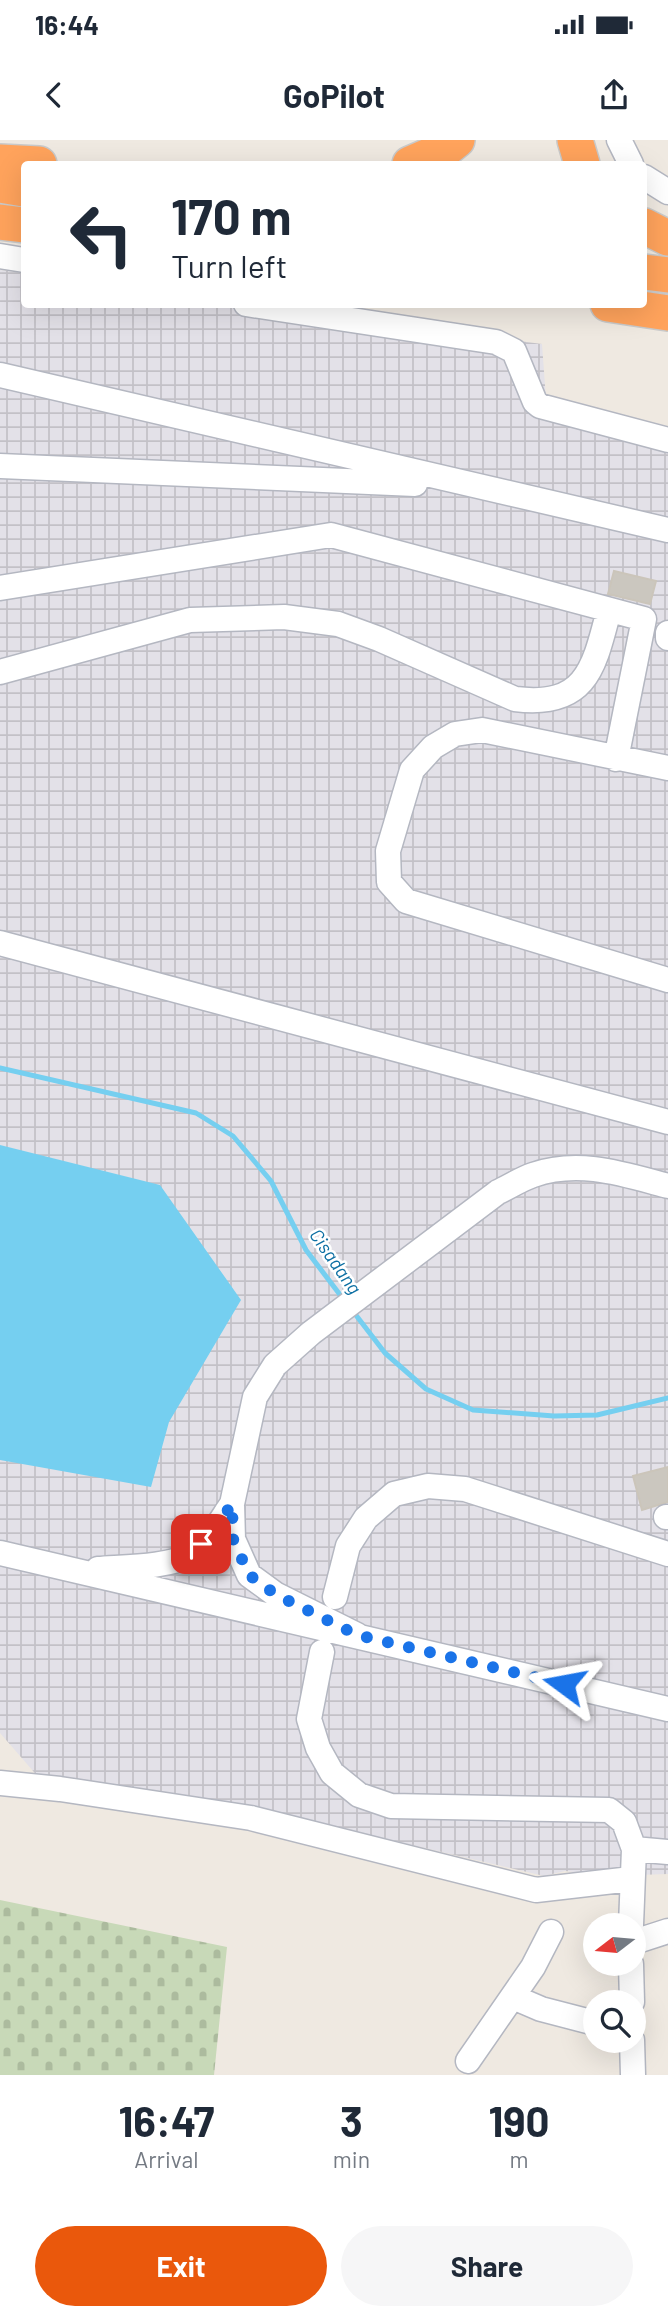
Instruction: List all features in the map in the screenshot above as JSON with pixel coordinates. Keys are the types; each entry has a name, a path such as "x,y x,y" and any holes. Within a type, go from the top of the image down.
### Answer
{"highway":[{"path":"417,161 447,148 457,140"},
{"path":"575,140 581,161"},
{"path":"0,162 21,163"},
{"path":"0,185 21,188"},
{"path":"0,222 21,225"},
{"path":"647,228 668,238"},
{"path":"647,272 668,275"},
{"path":"635,308 668,313"}],"street":[{"path":"619,140 630,161"},
{"path":"647,179 668,192"},
{"path":"0,256 21,260"},
{"path":"272,308 496,342 514,351 535,402 540,406 668,440"},
{"path":"0,375 668,530"},
{"path":"0,466 475,486"},
{"path":"0,588 331,534 644,619 616,759"},
{"path":"0,672 190,620 284,617 338,624 379,639 515,699 537,702 562,696 583,683 596,659 609,610"},
{"path":"668,768 482,730 455,734 433,747 412,770 388,851 389,882 405,901 668,980"},
{"path":"0,943 668,1122"},
{"path":"357,1635 275,1594 249,1575 233,1539 232,1504 255,1397 275,1365 372,1286 498,1192 533,1175 576,1167 610,1171 668,1186"},
{"path":"335,1597 348,1546 366,1518 394,1494 428,1486 465,1489 668,1554"},
{"path":"74,1571 161,1564 189,1555 212,1533 232,1504"},
{"path":"0,1553 668,1709"},
{"path":"322,1652 309,1719 318,1748 332,1773 359,1795 391,1806 609,1810 624,1822 634,1849 631,1913"},
{"path":"0,1783 60,1789 251,1818 536,1890 631,1883"},
{"path":"634,1849 668,1852"},
{"path":"646,1938 668,1931"},
{"path":"468,2061 533,1967 551,1932"},
{"path":"513,1997 541,2009 583,2020"},
{"path":"632,2053 633,2075"}],"shaded area":[{"path":"0,270 21,273 21,308 274,308 542,344 546,399 668,430 668,1874 610,1876 565,1871 544,1876 230,1802 40,1779 0,1733"}],"green space":[{"path":"0,1900 227,1947 214,2075 0,2075"}],"water":[{"path":"0,1145 160,1185 241,1300 169,1422 151,1487 0,1460"}],"building":[{"path":"614,571 656,581 650,604 608,594"},
{"path":"668,1467 668,1502 642,1510 633,1476"}],"waterway":[{"name":"Cisadang","path":"0,1068 196,1113 233,1136 271,1181 306,1250 344,1300"},
{"name":"Cisadang","path":"352,1310 385,1353 426,1389 473,1410 554,1416 597,1415 668,1398"}],"route":[{"path":"201,1544 232,1504 233,1539 249,1575 275,1594 357,1635 564,1684"}]}
